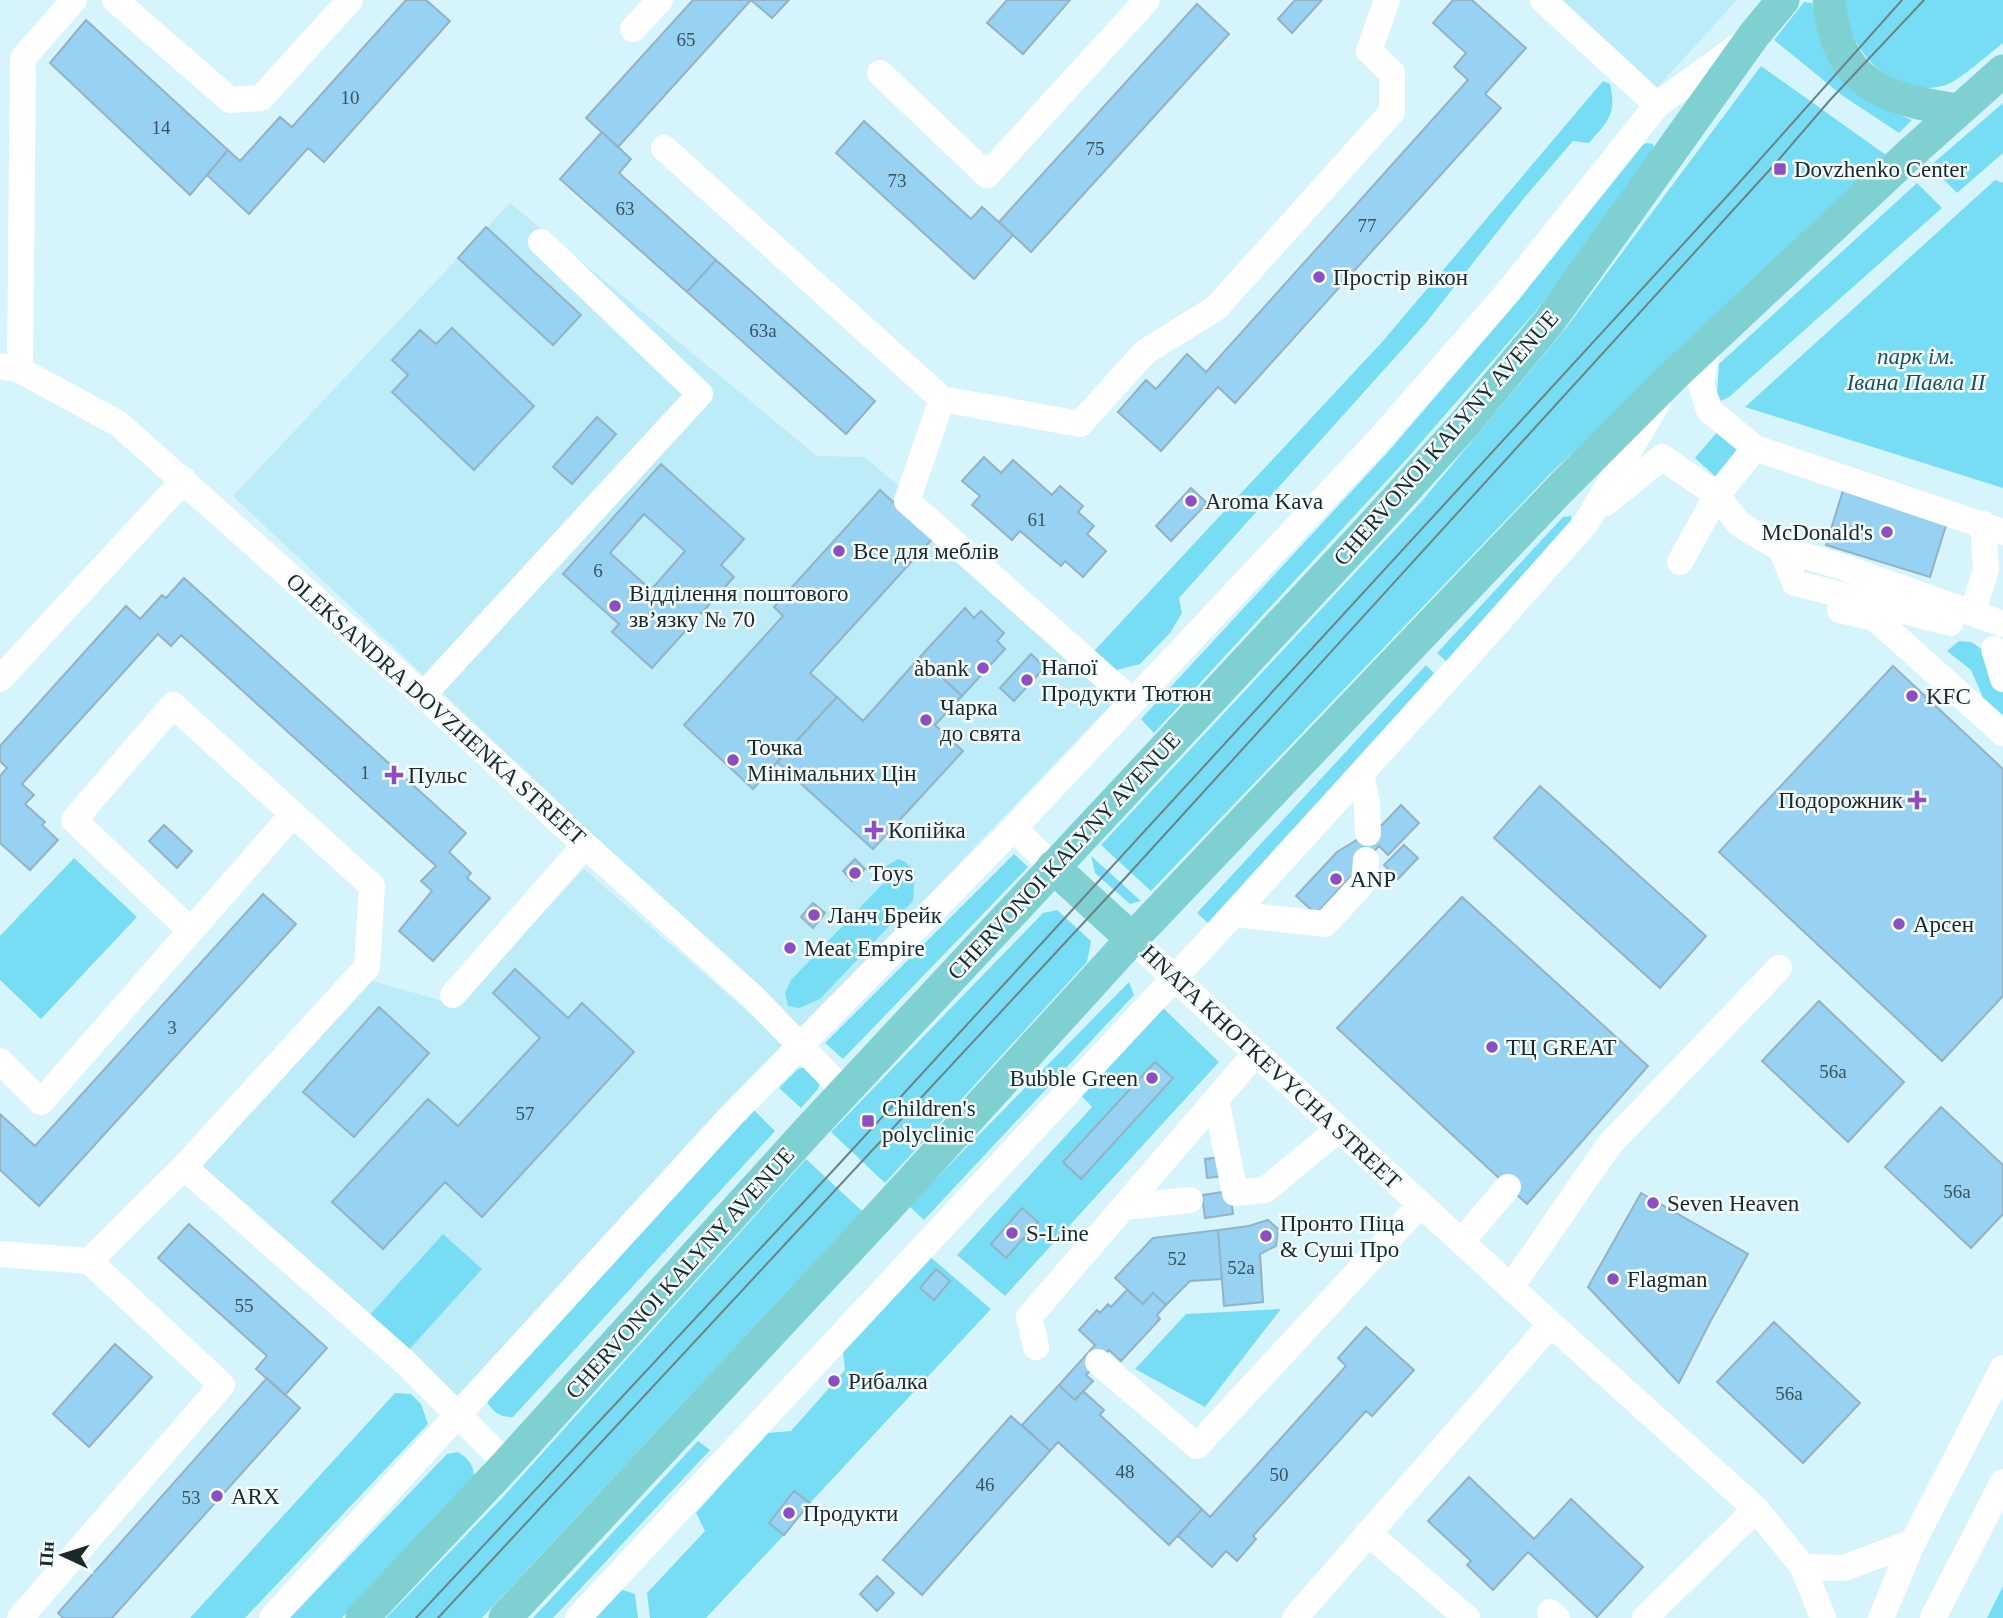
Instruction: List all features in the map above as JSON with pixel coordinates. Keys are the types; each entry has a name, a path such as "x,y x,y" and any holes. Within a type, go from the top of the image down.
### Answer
{"main road":[{"name":"CHERVONOI KALYNY AVENUE","path":"362,1618 1462,427 1549,322 1754,34 1783,0"},
{"path":"1829,0 1835,36 1856,73 1880,92 1919,104 1958,110"},
{"path":"505,1618 887,1208 1132,939 1560,489 1673,376 2003,71"},
{"name":"HNATA KHOTKEVYCHA STREET","path":"1053,867 1132,939"}],"street":[{"path":"10,368 10,140 23,58 74,0"},
{"path":"115,0 230,100 261,98 350,0"},
{"path":"633,29 660,0"},
{"path":"880,73 987,175 1147,0"},
{"path":"664,148 942,399 1080,424 1144,352 1216,308 1392,112 1392,73 1369,51 1387,0"},
{"path":"1543,0 1657,105"},
{"path":"272,1618 731,1116 1014,828 1377,442 1507,293 1657,105 1754,34"},
{"path":"423,695 700,394 541,242"},
{"path":"1707,344 1700,384 1709,410 1755,448 1993,528 1986,570 1961,618"},
{"name":"OLEKSANDRA DOVZHENKA STREET","path":"10,368 119,424 184,480 754,998 845,1092"},
{"path":"1591,516 1673,376"},
{"path":"942,399 907,501 1132,701"},
{"path":"1680,562 1717,495 1755,448"},
{"path":"578,1618 1234,914 1591,516 1662,457 1717,495 1739,524 1781,549 1795,583 1961,618 1999,636 2003,679"},
{"path":"0,679 184,480"},
{"path":"1840,610 1875,618 2003,733"},
{"path":"89,1261 184,1167 367,967 372,886 173,705 74,820 191,930"},
{"path":"1361,774 1367,803 1368,833"},
{"path":"0,1061 41,1102 293,814"},
{"path":"1014,828 1053,867"},
{"path":"453,995 584,845"},
{"path":"1234,914 1325,924 1364,882 1366,860"},
{"name":"HNATA KHOTKEVYCHA STREET","path":"1132,939 1420,1205 1756,1509 1803,1567 1823,1618"},
{"path":"1511,1287 1609,1145 1779,968"},
{"path":"1036,1347 1029,1318 1256,1053"},
{"path":"1216,1099 1235,1194 1265,1190 1339,1129"},
{"path":"184,1167 406,1363 507,1464"},
{"path":"1461,1242 1508,1186"},
{"path":"1125,1207 1190,1200"},
{"path":"1098,1362 1197,1446 1420,1205"},
{"path":"0,1254 89,1261 222,1385 20,1618"},
{"path":"1295,1618 1551,1324"},
{"path":"1881,1618 1913,1542 2003,1368"},
{"path":"1933,1618 2003,1482"},
{"path":"1645,1618 1756,1509"},
{"path":"1368,1533 1467,1618"},
{"path":"1803,1567 1844,1568 1913,1542"}],"shaded area":[{"path":"1557,0 1737,0 1654,91"},
{"path":"510,203 817,456 865,457 1129,686 800,1029 233,496"},
{"path":"584,869 786,1045 445,1414 186,1183 369,980 457,1005"}],"green space":[{"path":"1843,0 2003,0 2003,43 1946,85 1927,88 1908,86 1876,67 1863,53 1846,19"},
{"path":"1804,2 1812,3 1827,52 1878,106 1912,120 1899,133 1843,96 1774,40"},
{"path":"1761,66 1886,155 1549,475 1151,891 1101,845 1422,501 1566,328"},
{"path":"1603,81 1610,84 1612,103 1609,116 1601,129 1589,143 1573,141 1524,198 1425,324 1179,598 1182,613 1170,633 1140,664 1113,671 1093,652 1383,341"},
{"path":"2003,103 2003,153 1957,193 1930,166"},
{"path":"1647,143 1653,144 1655,156 1535,312 1403,463 1154,733 1141,719 1388,452 1517,302"},
{"name":"парк ім. Івана Павла II","path":"1995,180 2003,183 2003,488 1745,407"},
{"path":"1917,183 1942,208 1729,397 1721,401 1717,393 1719,364"},
{"path":"1719,430 1742,450 1717,478 1695,458"},
{"path":"1571,516 1572,522 1447,662 1437,653 1563,517"},
{"path":"1959,641 1971,642 1985,651 2003,693 2003,717 1985,702 1971,670 1947,651"},
{"path":"1426,665 1434,673 1209,924 1197,913"},
{"path":"1014,854 1028,867 843,1059 825,1043"},
{"path":"1091,856 1141,901 1130,904 1095,873"},
{"path":"74,858 137,917 41,1019 0,980 0,936"},
{"path":"898,859 915,871 913,901 820,999 799,1008 788,1006 785,993 791,980 891,875 885,867"},
{"path":"1057,910 1091,941 1087,962 885,1183 831,1132 1043,913"},
{"path":"1129,982 1134,995 924,1220 909,1206"},
{"path":"1160,1005 1219,1062 1005,1296 957,1255 1092,1107 1079,1093"},
{"path":"805,1067 820,1082 818,1089 801,1108 779,1088 798,1069"},
{"path":"754,1110 775,1131 513,1417 495,1412 487,1402"},
{"path":"806,1159 862,1211 482,1618 386,1618 503,1497"},
{"path":"443,1234 482,1269 407,1352 368,1317"},
{"path":"928,1255 991,1309 706,1618 650,1618 647,1593 705,1531 696,1513 768,1433 791,1431 845,1370 843,1351"},
{"path":"1281,1309 1205,1407 1135,1369 1186,1314"},
{"path":"395,1393 411,1394 421,1404 428,1424 245,1618 190,1618"},
{"path":"698,1441 710,1450 553,1618 533,1618"},
{"path":"458,1452 470,1463 475,1479 342,1618 290,1618 447,1454"},
{"path":"2003,1586 2003,1618 1987,1618"},
{"path":"620,1589 635,1594 638,1618 594,1618"}],"building":[{"path":"406,0 426,0 450,21 324,162 308,148 249,214 207,175 228,150 240,161 280,117 292,127"},
{"path":"693,0 751,0 618,147 586,118"},
{"path":"751,0 789,0 772,18"},
{"path":"1007,0 1070,0 1023,54 987,23"},
{"path":"1295,0 1322,0 1292,33 1278,19"},
{"path":"1453,0 1472,0 1526,48 1485,94 1501,108 1235,403 1218,387 1161,451 1118,412 1146,380 1156,389 1187,354 1206,372 1468,80 1454,67 1466,53 1433,23"},
{"path":"1197,4 1229,34 1031,252 999,222"},
{"path":"86,20 228,150 190,195 50,63"},
{"path":"864,121 971,219 982,207 1013,235 974,279 836,153"},
{"path":"602,132 631,159 619,173 716,260 687,292 560,179"},
{"path":"486,227 581,315 553,345 458,258"},
{"path":"716,260 875,401 846,434 687,292"},
{"path":"452,328 534,406 474,470 392,392 408,375 392,360 420,330 436,344"},
{"path":"597,417 616,434 572,484 553,467"},
{"path":"984,457 1001,473 1013,460 1052,495 1060,486 1083,506 1078,512 1094,526 1087,534 1106,551 1083,577 1065,561 1061,566 1020,531 1012,540 972,505 980,496 962,481"},
{"path":"661,464 744,539 721,565 734,577 652,668 612,632 619,624 563,574","holes":["644,514 685,551 651,590 610,553"]},
{"name":"McDonald's","path":"1844,487 1948,519 1930,577 1826,545"},
{"path":"1191,488 1207,503 1171,541 1156,526"},
{"path":"880,490 933,538 810,673 837,697 753,789 684,725 783,616 774,607"},
{"path":"184,578 466,833 449,852 471,873 467,878 490,898 433,961 399,931 432,891 421,881 436,866 181,635 171,646 158,634 22,784 34,795 25,804 45,822 42,825 58,840 30,870 0,843 0,776 7,768 0,761 0,746 126,606 140,619 162,595 166,598"},
{"path":"965,608 974,618 981,611 1004,633 997,641 1005,649 962,696 920,657"},
{"path":"1031,654 1045,667 1014,701 1000,688"},
{"path":"920,657 962,696 935,725 963,751 873,849 777,762 837,697 863,721"},
{"name":"Арсен","path":"1893,666 2003,769 2003,996 1942,1061 1719,852"},
{"path":"1540,786 1706,936 1660,988 1494,838"},
{"path":"1401,805 1419,823 1388,855 1379,846 1316,914 1296,896 1337,852 1383,824"},
{"path":"164,825 192,851 177,868 149,841"},
{"path":"1404,845 1418,858 1398,879 1384,865"},
{"path":"855,859 865,869 852,881 843,871"},
{"path":"263,894 296,924 39,1206 0,1170 0,1114 35,1146"},
{"name":"ТЦ GREAT","path":"1462,897 1648,1066 1527,1204 1337,1028"},
{"path":"813,903 825,913 813,928 801,917"},
{"path":"515,969 568,1018 582,1003 634,1052 482,1217 445,1182 383,1249 332,1202 428,1099 458,1126 540,1038 493,993"},
{"path":"1819,1001 1904,1082 1848,1142 1762,1061"},
{"path":"379,1007 429,1053 354,1137 303,1092"},
{"path":"1155,1062 1173,1078 1081,1179 1063,1162"},
{"path":"1941,1107 2003,1165 2003,1214 1971,1248 1885,1167"},
{"path":"1222,1157 1225,1176 1207,1178 1205,1159"},
{"path":"1230,1191 1233,1214 1205,1218 1202,1195"},
{"path":"1641,1193 1748,1254 1679,1383 1588,1287"},
{"path":"1022,1208 1038,1222 1006,1258 991,1244"},
{"path":"1268,1220 1278,1229 1276,1246 1260,1254 1263,1302 1224,1306 1218,1230 1249,1226"},
{"path":"189,1224 327,1348 285,1395 256,1369 267,1356 158,1258"},
{"path":"1218,1230 1222,1279 1190,1281 1166,1305 1153,1293 1143,1304 1115,1278 1153,1238"},
{"path":"936,1269 950,1281 934,1300 920,1288"},
{"path":"1127,1290 1143,1304 1153,1293 1166,1305 1157,1315 1160,1319 1121,1361 1109,1350 1086,1375 1093,1381 1075,1400 1059,1385 1095,1345 1079,1330 1097,1310 1100,1313 1108,1304 1111,1307"},
{"path":"1774,1322 1860,1403 1803,1463 1717,1382"},
{"path":"1366,1327 1414,1370 1372,1416 1366,1411 1253,1536 1256,1539 1237,1561 1226,1551 1212,1567 1178,1536 1202,1509 1210,1517 1346,1366 1338,1358"},
{"path":"115,1344 152,1377 89,1447 53,1414"},
{"path":"267,1378 300,1408 112,1618 63,1618 58,1613"},
{"path":"1059,1385 1075,1400 1083,1391 1104,1410 1100,1415 1202,1509 1169,1545 1058,1442 1050,1451 1022,1425"},
{"path":"1011,1416 1050,1451 922,1595 883,1560"},
{"path":"1469,1477 1534,1539 1571,1499 1643,1567 1597,1617 1528,1552 1493,1590 1467,1565 1471,1561 1428,1521"},
{"name":"Продукти","path":"794,1491 810,1503 784,1535 769,1523"},
{"name":"Продукти","path":"877,1576 894,1593 877,1611 860,1594"}],"tram line":[{"path":"416,1618 840,1163 1730,193 1902,0"},
{"path":"438,1618 1127,876 1775,164 1830,100 1924,0"}],"place":[{"name":"Dovzhenko Center","path":"1780,169"},
{"name":"Простір вікон","path":"1319,277"},
{"name":"Aroma Kava","path":"1191,501"},
{"name":"McDonald's","path":"1887,532"},
{"name":"Все для меблів","path":"839,551"},
{"name":"Відділення поштового зв’язку № 70","path":"615,606"},
{"name":"àbank","path":"983,668"},
{"name":"Напої Продукти Тютюн","path":"1027,680"},
{"name":"KFC","path":"1912,696"},
{"name":"Чарка до свята","path":"926,720"},
{"name":"Точка Мінімальних Цін","path":"733,760"},
{"name":"Пульс","path":"394,775"},
{"name":"Подорожник","path":"1917,800"},
{"name":"Копійка","path":"874,830"},
{"name":"Toys","path":"855,873"},
{"name":"ANP","path":"1336,879"},
{"name":"Ланч Брейк","path":"814,915"},
{"name":"Арсен","path":"1899,924"},
{"name":"Meat Empire","path":"790,948"},
{"name":"ТЦ GREAT","path":"1492,1047"},
{"name":"Bubble Green","path":"1152,1078"},
{"name":"Children's polyclinic","path":"868,1121"},
{"name":"Seven Heaven","path":"1653,1203"},
{"name":"S-Line","path":"1012,1233"},
{"name":"Пронто Піца & Суші Про","path":"1266,1236"},
{"name":"Flagman","path":"1613,1279"},
{"name":"Рибалка","path":"834,1381"},
{"name":"ARX","path":"217,1496"},
{"name":"Продукти","path":"789,1513"}]}
